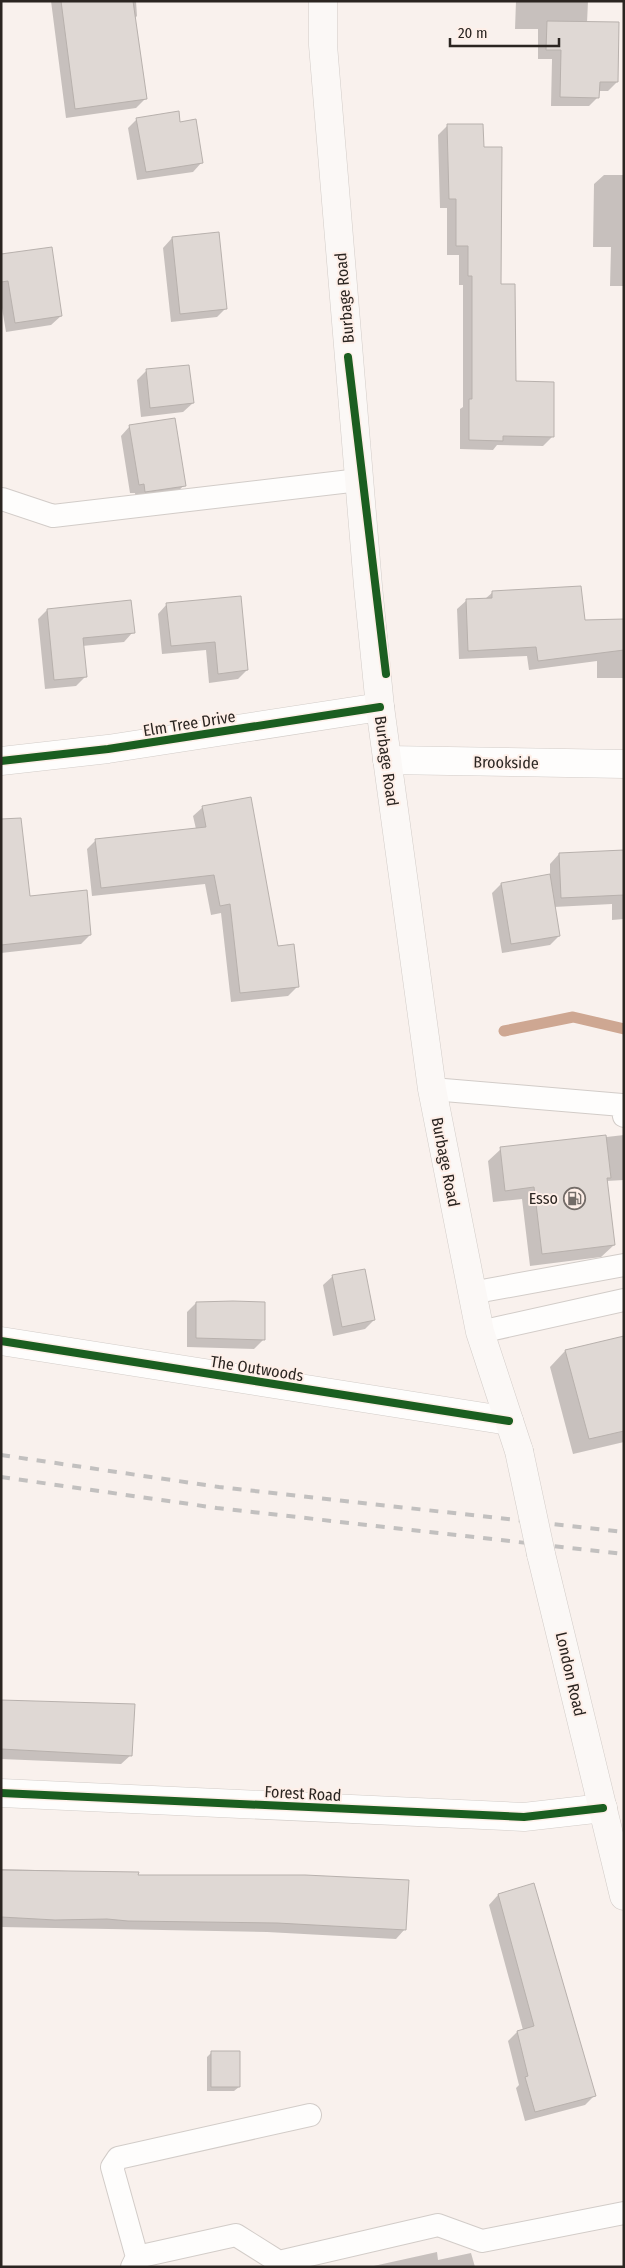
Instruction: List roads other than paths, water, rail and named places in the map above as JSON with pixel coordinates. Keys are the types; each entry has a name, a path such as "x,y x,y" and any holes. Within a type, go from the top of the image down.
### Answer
{"main road":[{"name":"Burbage Road","path":"323,1 323,46 359,480 380,707 387,760 432,1089 471,1294 480,1332 519,1450"},
{"name":"London Road","path":"519,1450 541,1554 624,1896"}],"street":[{"name":"Elm Tree Drive","path":"1,761 108,749 380,707"},
{"name":"Brookside","path":"387,760 624,764"},
{"name":"The Outwoods","path":"1,1341 509,1421"},
{"name":"Forest Road","path":"1,1794 524,1817 603,1808"}],"lane":[{"path":"2,499 53,516 359,480"},
{"path":"432,1089 622,1105 624,1116"},
{"path":"471,1294 624,1265"},
{"path":"480,1332 624,1300"},
{"path":"310,2115 118,2158 112,2167 135,2262 236,2235 279,2262 438,2225 482,2241 624,2213"}],"waterway":[{"path":"504,1031 573,1017 624,1029"}],"railway":[{"path":"1,1455 219,1487 624,1532"},
{"path":"1,1477 217,1508 624,1554"}],"place":[{"name":"Esso","path":"574,1198"}]}
